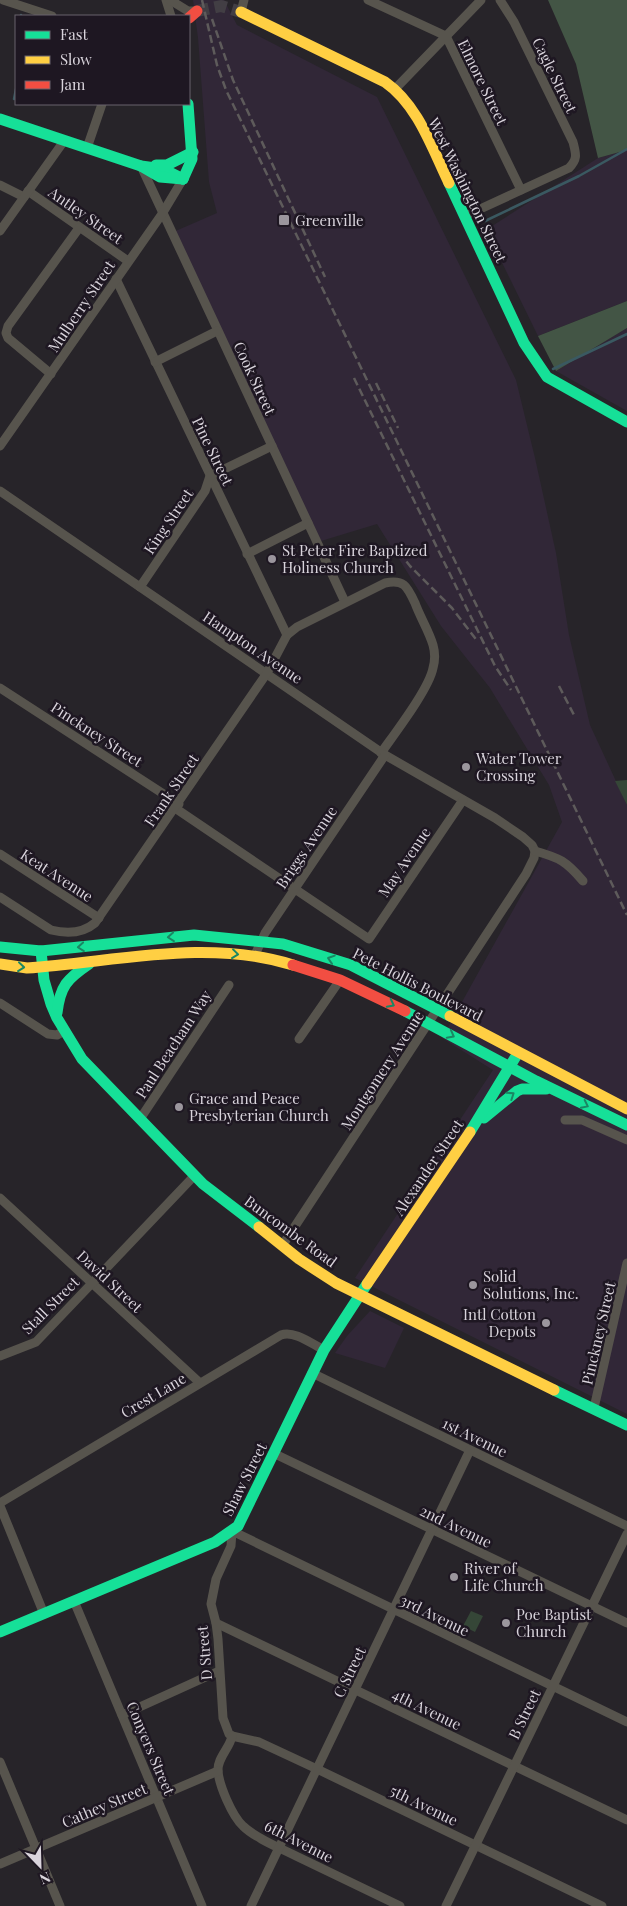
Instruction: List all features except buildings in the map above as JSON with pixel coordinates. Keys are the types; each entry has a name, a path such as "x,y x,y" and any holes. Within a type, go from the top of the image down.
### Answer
{"street":[{"path":"3,0 49,15"},
{"path":"166,0 171,15"},
{"path":"170,0 193,15"},
{"path":"241,12 244,0"},
{"name":"Elmore Street","path":"368,0 446,36 521,190"},
{"path":"395,90 481,0"},
{"name":"Cagle Street","path":"500,0 514,22 576,154 573,164 569,168 521,190"},
{"name":"West Washington Street","path":"241,12 372,74 395,90 413,112 423,129 534,361 547,377 560,386 627,422"},
{"path":"87,148 102,105"},
{"path":"183,179 192,159 188,105"},
{"path":"0,119 140,166 167,164 192,152"},
{"path":"0,231 64,141"},
{"path":"140,166 150,174 169,180 183,179"},
{"name":"Cook Street","path":"140,166 345,602"},
{"path":"153,166 174,172 183,179"},
{"name":"Mulberry Street","path":"0,446 162,214 183,179"},
{"name":"Antley Street","path":"0,186 26,194 128,261"},
{"path":"464,216 521,190"},
{"path":"51,374 8,338 6,332 8,326 79,228"},
{"name":"Pine Street","path":"116,279 287,635"},
{"path":"155,362 217,331"},
{"path":"210,476 272,446"},
{"name":"King Street","path":"140,587 205,491 210,476"},
{"name":"Hampton Avenue","path":"0,491 383,754 495,818 529,841 535,850"},
{"path":"247,554 308,524"},
{"name":"Briggs Avenue","path":"254,957 261,941 383,754 431,675 434,658 433,645 412,597 403,583 396,581 385,583 345,602"},
{"name":"Frank Street","path":"0,897 51,930 76,932 90,927 100,918 267,673 287,635 305,621 345,602"},
{"name":"Pinckney Street","path":"0,688 177,806 369,939"},
{"name":"May Avenue","path":"369,939 463,800"},
{"path":"535,850 558,857 571,866 584,881"},
{"name":"Montgomery Avenue","path":"282,1246 526,874 534,858 535,850"},
{"name":"Keat Avenue","path":"0,854 100,918"},
{"name":"Pete Hollis Boulevard","path":"0,948 41,951 194,935 283,944 352,965 627,1109"},
{"name":"Buncombe Road","path":"41,951 46,988 57,1018 82,1059 203,1184 282,1246 333,1281 358,1295 627,1425"},
{"name":"Pete Hollis Boulevard","path":"0,964 27,968 204,951 283,962 340,980 429,1023 555,1090 627,1125"},
{"path":"57,1018 58,997 65,982 92,963"},
{"path":"299,1039 340,980"},
{"name":"Paul Beacham Way","path":"140,1119 229,984"},
{"path":"0,1003 48,1034 56,1035 64,1031"},
{"name":"Alexander Street","path":"358,1295 476,1124 518,1053"},
{"path":"476,1124 509,1096 522,1089 542,1088 555,1090"},
{"path":"565,1120 582,1120 627,1140"},
{"name":"Stall Street","path":"0,1356 36,1342 196,1176"},
{"name":"David Street","path":"0,1198 200,1383"},
{"name":"Pinckney Street","path":"594,1408 627,1263"},
{"name":"Shaw Street","path":"0,1632 215,1542 238,1526 324,1350 358,1295"},
{"name":"Crest Lane","path":"0,1505 285,1333 295,1335 324,1350"},
{"name":"1st Avenue","path":"312,1374 627,1526"},
{"name":"C Street","path":"251,1906 470,1450"},
{"name":"2nd Avenue","path":"273,1454 627,1623"},
{"path":"0,1505 44,1614"},
{"name":"3rd Avenue","path":"232,1531 627,1722"},
{"name":"D Street","path":"232,1531 231,1546 212,1593 211,1609 216,1623 223,1718 229,1734 232,1736"},
{"name":"B Street","path":"446,1906 627,1534"},
{"name":"Conyers Street","path":"74,1601 202,1906"},
{"name":"4th Avenue","path":"216,1623 627,1820"},
{"path":"122,1714 219,1671"},
{"path":"218,1771 219,1762 232,1736"},
{"name":"5th Avenue","path":"232,1736 252,1739 602,1906"},
{"path":"0,1762 60,1906"},
{"name":"Cathey Street","path":"0,1864 218,1771"},
{"name":"6th Avenue","path":"218,1771 221,1784 237,1820 247,1830 400,1906"}],"shaded area":[{"path":"193,0 224,0 237,25 377,97 516,380 556,553 569,635 590,725 627,805 627,1414 355,1278 493,1070 442,1038 562,822 549,785 490,688 441,626 377,524 321,541 171,233 217,213 209,182 198,38"},
{"path":"627,150 627,301 538,336 486,230 598,158"},
{"path":"627,328 627,411 556,371"},
{"path":"370,1311 404,1328 385,1368 335,1353 347,1336"}],"green space":[{"path":"548,0 627,0 627,150 598,158 576,64"},
{"path":"627,301 627,328 556,371 538,336"},
{"path":"627,780 627,805 615,781"},
{"path":"471,1611 483,1616 475,1632 463,1626"}],"waterway":[{"path":"14,99 15,94"},
{"path":"485,221 579,176 627,149"},
{"path":"553,369 627,334"}],"tunnel":[{"path":"197,11 221,6 241,12"}],"railway":[{"path":"202,0 217,65 226,90 627,915"},
{"path":"212,19 233,80 325,277"},
{"path":"354,378 495,666 511,690"},
{"path":"376,383 398,428"},
{"path":"399,552 410,566 452,608 478,642"},
{"path":"559,686 574,715"}],"traffic: fast":[{"path":"183,179 192,159 188,105"},
{"path":"0,119 141,166 163,169 183,179"},
{"path":"156,165 167,165 193,152"},
{"path":"141,166 160,177 183,179"},
{"path":"449,183 524,343 547,377 627,422"},
{"path":"0,947 41,951 194,935 283,944 351,965 450,1016"},
{"path":"41,951 44,980 51,1004 57,1018 82,1059 203,1184 259,1227"},
{"path":"57,1013 60,996 66,984 75,974 89,964"},
{"path":"405,1011 536,1081 627,1125"},
{"path":"470,1132 518,1053"},
{"path":"484,1118 517,1091 522,1089 546,1089"},
{"path":"0,1632 215,1542 238,1526 324,1350 367,1284"},
{"path":"554,1390 627,1425"}],"traffic: slow":[{"path":"241,12 385,82 397,92 415,115 449,183"},
{"path":"0,964 27,968 160,954 227,953 260,957 293,965"},
{"path":"450,1016 627,1109"},
{"path":"367,1284 470,1132"},
{"path":"259,1227 299,1259 336,1283 554,1390"}],"traffic: jam":[{"path":"190,17 197,11"},
{"path":"293,965 340,980 405,1011"}],"place":[{"name":"Greenville","path":"284,220"},
{"name":"St Peter Fire Baptized Holiness Church","path":"272,559"},
{"name":"Water Tower Crossing","path":"466,767"},
{"name":"Grace and Peace Presbyterian Church","path":"179,1107"},
{"name":"Solid Solutions, Inc.","path":"473,1285"},
{"name":"Intl Cotton Depots","path":"546,1323"},
{"name":"River of Life Church","path":"454,1577"},
{"name":"Poe Baptist Church","path":"506,1623"}]}
